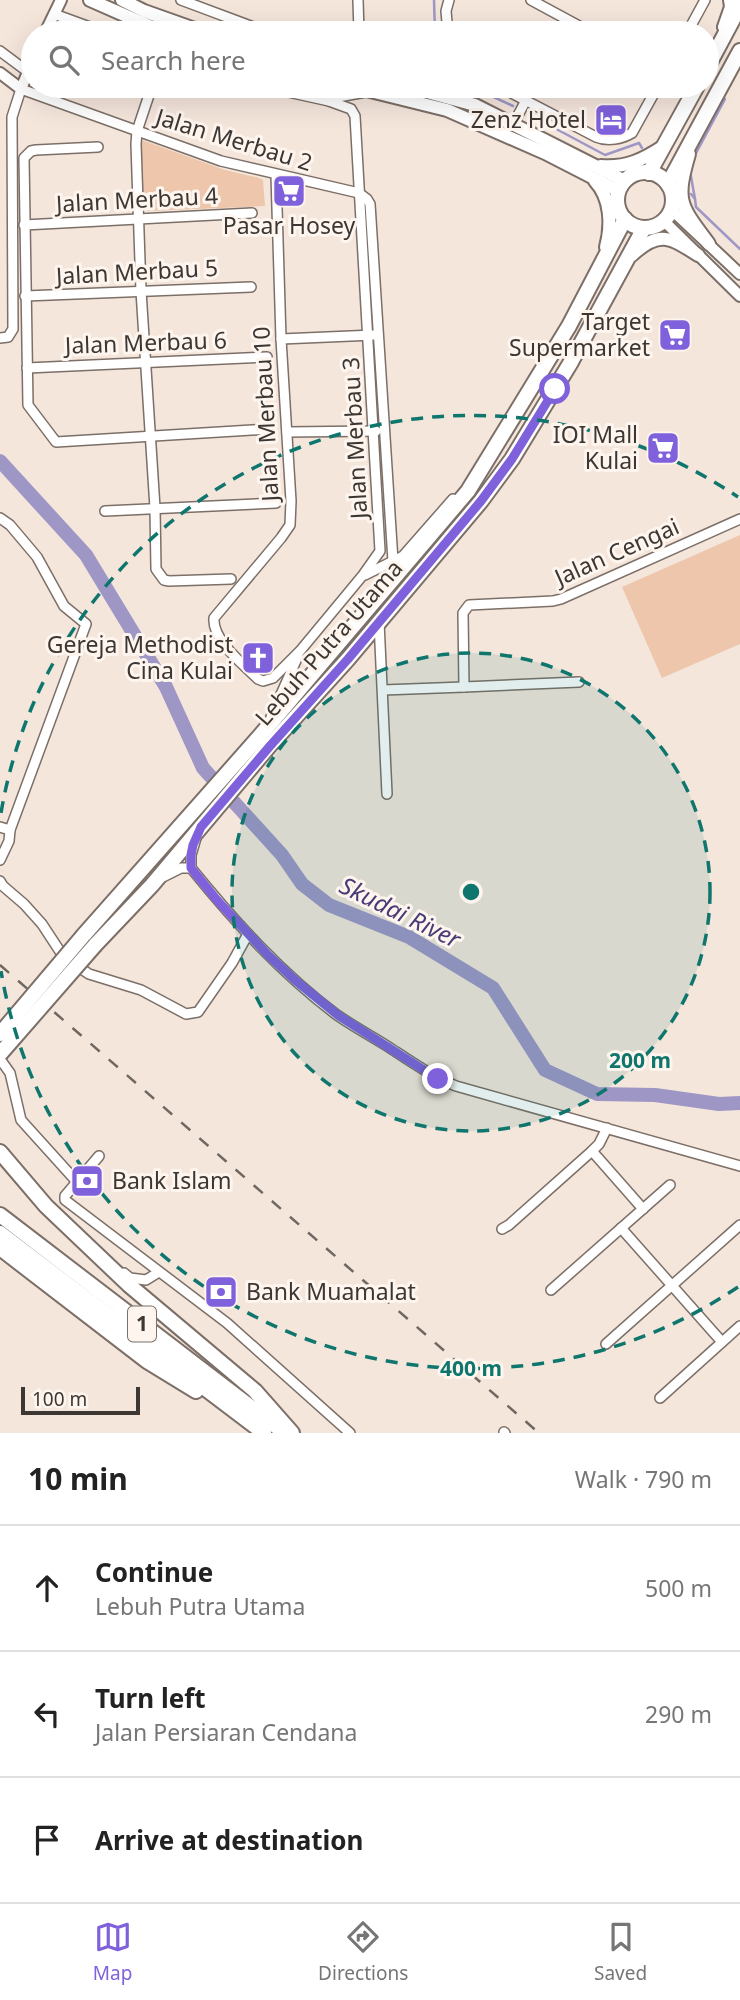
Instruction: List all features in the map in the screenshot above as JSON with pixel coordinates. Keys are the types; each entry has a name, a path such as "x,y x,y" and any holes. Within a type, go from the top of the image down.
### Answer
{"main road":[{"path":"89,0 137,21"},
{"path":"122,0 172,21"},
{"path":"719,38 731,7 730,0"},
{"path":"719,45 740,6"},
{"path":"719,91 740,51"},
{"path":"397,98 447,110 545,153 594,171 635,163 664,146"},
{"path":"449,98 475,105 514,123 622,186"},
{"path":"649,173 690,98"},
{"path":"668,184 715,98"},
{"path":"692,143 683,172 681,202 709,244"},
{"path":"594,171 605,197 610,234 600,266"},
{"path":"640,173 649,173 658,175 668,184 673,196 668,216 655,227 636,227 625,219 618,206 622,186 640,173"},
{"name":"Lebuh Putra Utama","path":"0,1056 201,827 265,737 468,491 566,330 625,219"},
{"name":"Lebuh Putra Utama","path":"0,1034 190,816 379,622 481,501 512,459 571,362 644,228"},
{"path":"626,261 650,240 659,239 677,242 698,255"},
{"path":"0,1152 46,1206 129,1285 255,1391 292,1433"},
{"name":"1","path":"0,1215 284,1433"},
{"name":"1","path":"0,1233 264,1433"},
{"path":"0,1248 147,1361 264,1433"}],"street":[{"path":"181,0 237,21"},
{"path":"358,0 359,21"},
{"path":"447,21 449,0"},
{"path":"531,0 570,21"},
{"path":"694,21 705,0"},
{"path":"56,5 85,21"},
{"path":"0,51 21,67"},
{"path":"0,73 21,89 12,117 13,329 10,335 2,338"},
{"name":"Jalan Merbau 2","path":"46,98 221,161 359,193"},
{"path":"148,98 137,131 141,291 155,508 156,569 164,580 231,579"},
{"path":"315,98 329,101 338,98"},
{"path":"522,98 597,137 611,140 632,133 651,98"},
{"path":"514,123 526,100"},
{"name":"Jalan Merbau 3","path":"237,658 258,680 273,678 300,651 380,551 354,112 348,107 329,101"},
{"path":"98,147 36,150 27,154 24,162 27,405 56,442 269,429"},
{"name":"Jalan Merbau 10","path":"237,658 217,636 214,618 290,525 276,175"},
{"path":"359,193 368,199 370,204 393,561"},
{"name":"Jalan Merbau 4","path":"24,225 253,213"},
{"path":"668,216 709,244 740,274"},
{"path":"668,216 698,255 740,296"},
{"name":"Jalan Merbau 5","path":"25,296 251,286"},
{"path":"281,340 379,335"},
{"name":"Jalan Merbau 6","path":"27,368 267,357"},
{"path":"287,432 385,431"},
{"path":"363,575 403,556 452,500 468,491"},
{"path":"106,510 276,503"},
{"path":"0,517 37,557 64,606 84,621 86,628 5,828 9,841 0,860"},
{"name":"Jalan Cengai","path":"464,687 463,613 469,605 561,599 740,519"},
{"path":"379,622 387,794"},
{"path":"265,737 300,651"},
{"path":"383,690 579,682"},
{"path":"201,827 193,845 191,868 248,934 296,981 339,1016 438,1079 740,1166"},
{"path":"152,886 171,871 191,868"},
{"path":"0,881 42,924 61,953 74,964 89,974 141,989 191,1015 198,1012 232,963 248,934"},
{"path":"0,1056 10,1073 21,1119 77,1182"},
{"path":"502,1229 592,1151 607,1128"},
{"path":"592,1151 643,1209"},
{"path":"99,1156 65,1196 65,1200 227,1324 350,1433"},
{"path":"551,1290 670,1185"},
{"path":"606,1344 740,1225"},
{"path":"621,1228 722,1342"},
{"path":"71,1230 130,1278 146,1280 159,1272"},
{"path":"660,1398 740,1326"}],"shaded area":[{"path":"139,139 225,170 263,180 265,206 148,211 141,204"},
{"path":"740,535 740,644 662,678 622,587"}],"waterway":[{"path":"434,0 435,21"},
{"path":"496,98 513,106"},
{"path":"695,155 725,99"},
{"path":"530,115 605,155 639,143 642,148"},
{"path":"690,171 695,199"},
{"path":"691,194 696,207 740,249"},
{"name":"Skudai River","path":"0,461 86,555 166,687 203,768 282,855 302,884 329,905 409,937 493,988 545,1070 597,1094 655,1095 719,1104 740,1103"}],"railway":[{"path":"0,965 539,1433"}],"place":[{"name":"Zenz Hotel","path":"611,120"},
{"name":"Pasar Hosey","path":"289,191"},
{"name":"Target Supermarket","path":"675,335"},
{"name":"IOI Mall Kulai","path":"663,448"},
{"name":"Gereja Methodist Cina Kulai","path":"258,658"},
{"name":"Bank Islam","path":"87,1181"},
{"name":"Bank Muamalat","path":"221,1292"}],"route":[{"path":"438,1079 339,1016 296,981 217,900 191,868 191,855 201,827 481,501 512,459 555,389"}]}
